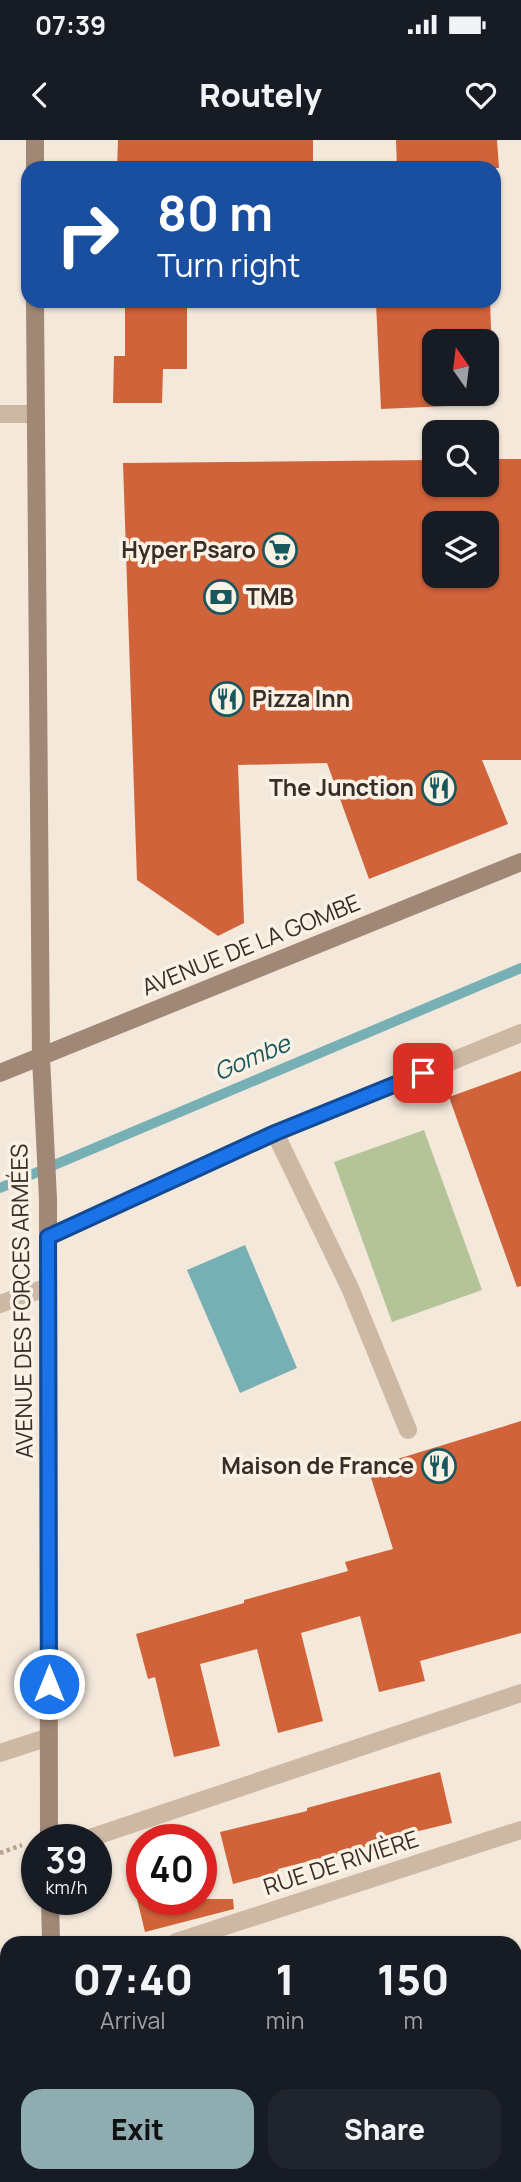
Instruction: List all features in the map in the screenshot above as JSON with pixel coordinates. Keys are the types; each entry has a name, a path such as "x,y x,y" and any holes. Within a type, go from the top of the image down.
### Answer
{"street":[{"path":"35,140 35,161"},
{"name":"AVENUE DES FORCES ARMÉES","path":"36,308 41,1058 48,1199 48,1824"},
{"path":"0,414 36,414"},
{"name":"AVENUE DE LA GOMBE","path":"0,1073 521,862"},
{"path":"48,1237 275,1133 521,1033"},
{"path":"275,1133 350,1288 408,1430"},
{"path":"0,1304 48,1287"},
{"path":"112,1831 521,1693"},
{"path":"0,1753 49,1737"},
{"name":"RUE DE RIVIÈRE","path":"194,1936 521,1830"},
{"path":"50,1915 51,1936"}],"path":[{"path":"0,1853 21,1845"}],"green space":[{"path":"424,1130 482,1290 392,1322 334,1162"}],"water":[{"path":"245,1245 297,1368 240,1393 187,1270"}],"building":[{"path":"118,140 313,140 313,161 117,161"},
{"path":"396,140 497,140 498,161 397,161"},
{"path":"125,308 187,308 187,369 163,369 162,403 113,403 114,356 125,356"},
{"path":"376,308 490,308 491,329 422,329 422,406 449,406 381,409"},
{"path":"499,459 521,459 521,760 482,760 508,824 369,879 327,763 238,765 244,923 218,936 137,880 123,463 422,460 422,497 499,497"},
{"path":"521,1071 521,1286 517,1287 449,1097"},
{"path":"521,1421 521,1633 420,1661 425,1681 379,1692 360,1616 301,1633 323,1721 278,1733 257,1649 200,1664 220,1746 174,1757 155,1677 148,1679 136,1634 348,1571 345,1562 393,1549 368,1468"},
{"path":"440,1772 452,1823 365,1844 365,1847 278,1869 278,1872 233,1884 220,1832 307,1811 307,1808"},
{"path":"217,1899 233,1899 234,1909 217,1913"},
{"path":"141,1915 211,1915 145,1932"}],"waterway":[{"name":"Gombe","path":"0,1188 521,968"}],"place":[{"name":"Hyper Psaro","path":"280,550"},
{"name":"TMB","path":"221,597"},
{"name":"Pizza Inn","path":"227,699"},
{"name":"The Junction","path":"439,788"},
{"name":"Maison de France","path":"439,1466"}],"route":[{"path":"49,1684 48,1237 275,1133 423,1073"}]}
